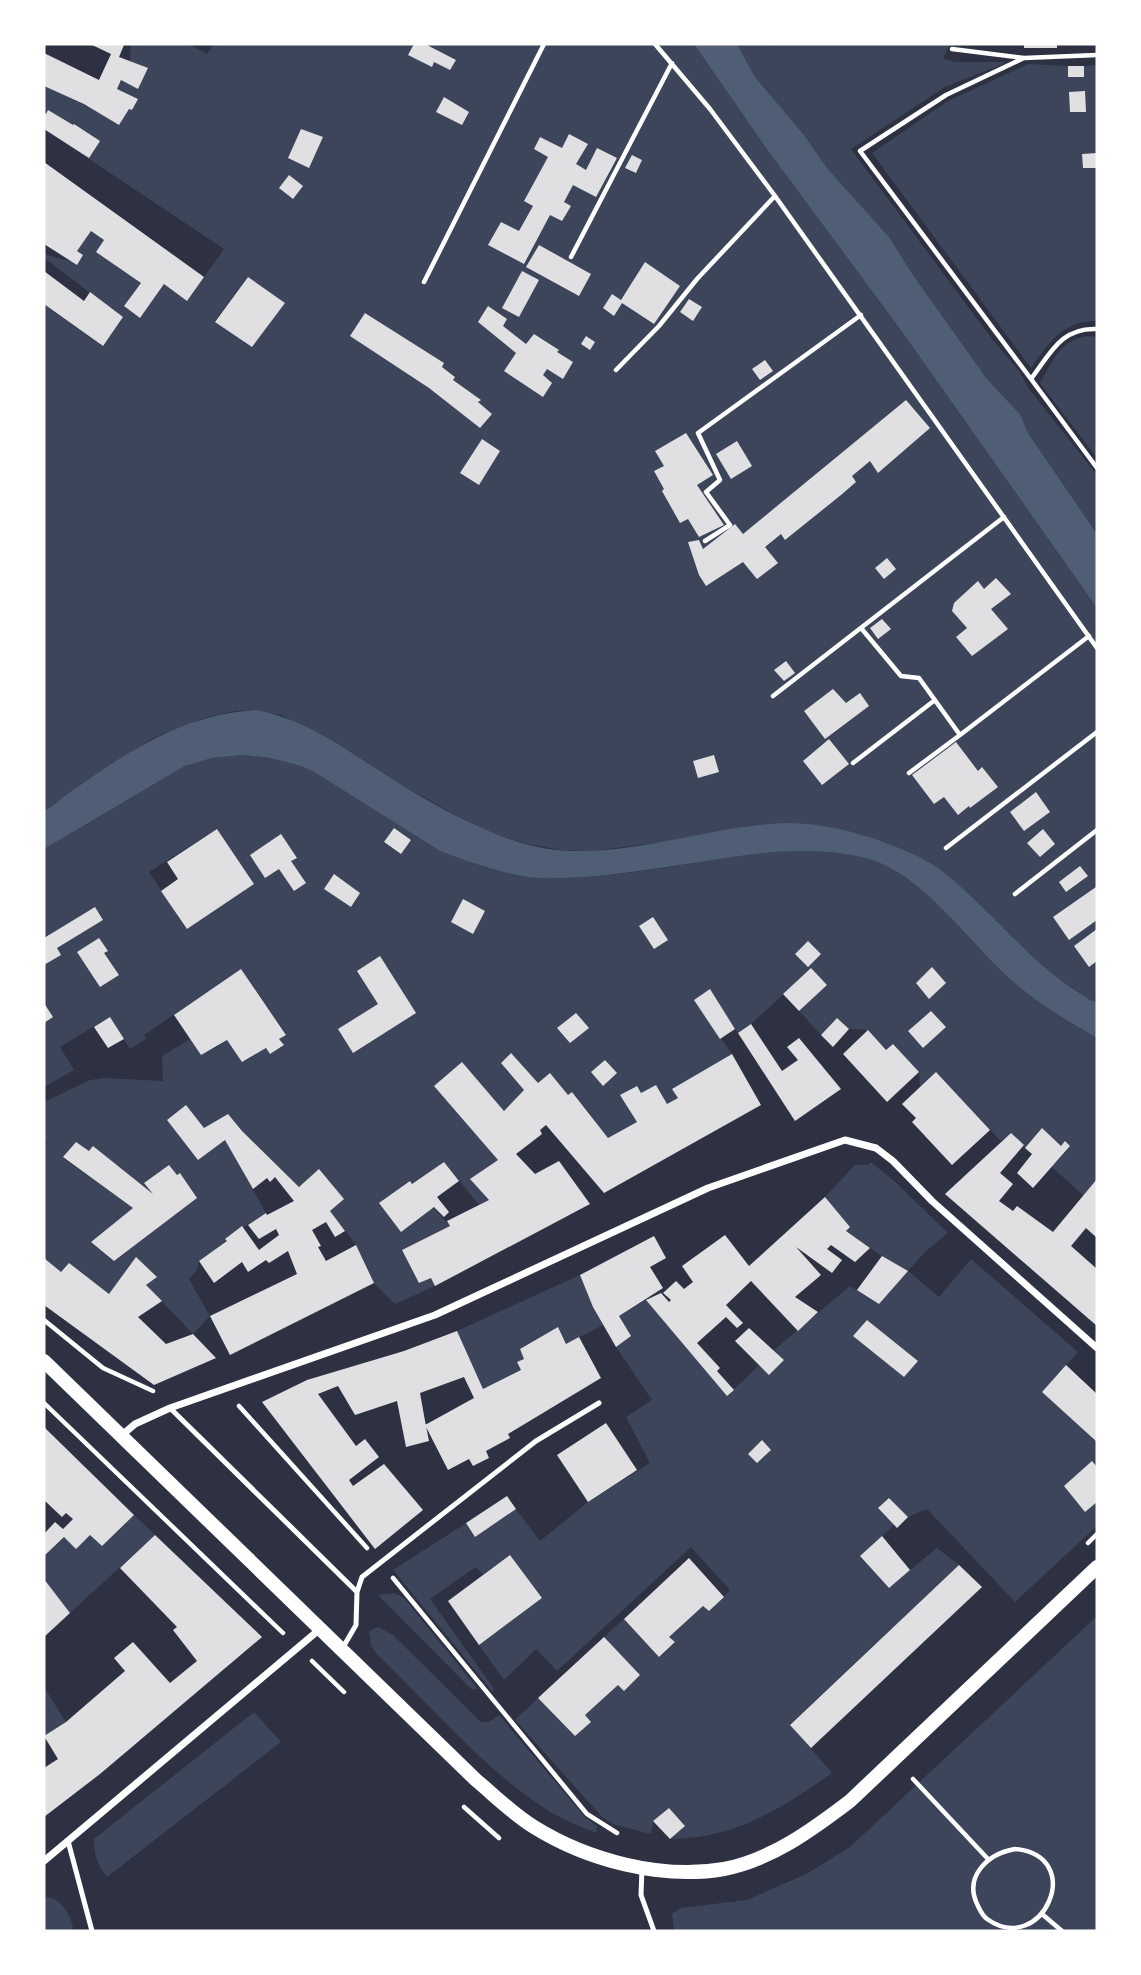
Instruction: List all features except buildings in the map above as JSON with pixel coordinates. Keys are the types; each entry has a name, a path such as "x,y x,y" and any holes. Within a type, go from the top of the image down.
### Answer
{"main road":[{"path":"44,1361 476,1780 511,1810 564,1844 642,1868 663,1871 723,1869 778,1849 819,1825 850,1801 1097,1567"}],"street":[{"path":"122,1436 135,1424 170,1408 435,1315 708,1188 845,1140 876,1148 893,1161 932,1201 1097,1348"},
{"path":"44,1861 321,1628"}],"lane":[{"path":"342,1649 356,1625 357,1592 362,1577 527,1447 599,1403"},
{"path":"170,1408 357,1592"},
{"path":"68,1841 92,1931"},
{"path":"642,1868 641,1895 654,1931"}],"path":[{"path":"424,282 544,44"},
{"path":"655,44 775,196 1097,648"},
{"path":"952,49 1024,58 1097,55"},
{"path":"1024,58 946,95 860,151 1097,468"},
{"path":"571,257 672,63"},
{"path":"616,370 775,196"},
{"path":"705,541 730,525 706,492 720,480 698,433 861,315"},
{"path":"1031,379 1057,345 1072,331 1097,329"},
{"path":"773,696 1004,517"},
{"path":"861,628 901,676 919,678 960,734"},
{"path":"909,773 1089,636"},
{"path":"852,763 934,700"},
{"path":"946,848 1097,732"},
{"path":"1015,894 1097,830"},
{"path":"44,1320 103,1368 153,1391 166,1386"},
{"path":"223,1390 265,1433 380,1563 587,1814 620,1835"},
{"path":"44,1403 299,1648"},
{"path":"1079,1551 1097,1534"},
{"path":"913,1779 988,1859"},
{"path":"1015,1849 1028,1851 1043,1861 1052,1873 1054,1886 1050,1902 1042,1914 1030,1923 1014,1929 999,1927 983,1916 975,1901 972,1886 978,1870 988,1859 1000,1852 1015,1849"},
{"path":"1042,1914 1062,1931"}],"shaded area":[{"path":"131,44 188,44 207,54 214,44 694,44 1097,608 1097,1002 1090,1000 1049,971 936,867 886,843 702,834 682,840 591,851 561,850 527,844 484,831 402,785 345,748 281,715 257,710 207,717 153,738 44,811 44,304 102,346 122,317 44,258 44,254 69,261 91,231 104,240 97,252 141,283 124,306 140,318 164,284 187,301 224,249 44,129 44,86 84,104 132,110 138,99 117,89 121,80 138,89 148,69 130,62","holes":["247,277 285,303 252,347 215,321","366,313 443,363 442,367 455,376 453,380 480,400 478,402 491,414 480,428 429,388 351,336","714,755 719,772 698,777 693,761"]},
{"path":"694,44 737,44 755,77 804,135 827,168 889,237 987,379 1020,414 1028,433 1097,534 1097,608 900,329 766,148"},
{"path":"737,44 950,44 943,59 957,62 1008,62 945,87 851,149 992,339 1019,371 1029,389 1097,475 1097,534 1028,433 1020,414 987,379 889,237 827,168 804,135 755,77"},
{"path":"1028,64 1068,66 1068,77 1084,77 1084,66 1097,65 1097,321 1075,325 1058,334 1031,368 872,153 948,101"},
{"path":"1089,336 1097,337 1097,458 1040,383 1065,346"},
{"path":"257,710 277,715 315,731 446,811 493,833 525,844 556,850 618,849 741,827 800,823 829,827 892,845 920,857 950,877 1042,965 1081,994 1097,1002 1097,1038 1051,1011 1019,987 944,911 908,879 889,867 848,854 784,852 598,876 527,877 488,868 440,851 301,766 244,755 212,758 185,766 44,849 44,811 99,772 141,746 185,725 232,713"},
{"path":"244,755 301,766 440,851 488,868 527,877 603,876 744,855 794,851 844,854 869,859 889,867 926,894 1019,987 1097,1038 1097,1179 1084,1196 1052,1167 1070,1147 1065,1142 1061,1146 1042,1128 1025,1148 1011,1133 1001,1141 937,1073 920,1087 919,1072 893,1044 886,1050 868,1030 849,1029 837,1018 821,1035 799,1011 827,985 811,969 738,1033 710,990 704,1015 732,1054 673,1089 678,1098 667,1104 656,1085 641,1093 636,1086 621,1095 637,1122 608,1138 573,1092 568,1095 550,1073 538,1083 510,1053 502,1063 524,1090 504,1111 462,1062 435,1087 498,1160 470,1179 489,1200 479,1205 444,1162 412,1184 409,1181 450,1226 402,1250 419,1283 431,1278 435,1286 395,1304 374,1283 356,1245 330,1211 319,1170 299,1187 228,1114 204,1128 186,1105 167,1120 225,1140 266,1213 225,1239 227,1241 199,1261 197,1270 189,1279 210,1316 193,1334 146,1285 156,1277 137,1258 109,1294 70,1264 61,1272 44,1258 44,1145 47,1142 44,1137 44,1102 90,1080 105,1078 163,1081 162,1056 190,1039 214,1049 227,1040 243,1062 266,1048 270,1054 283,1046 279,1039 286,1034 241,969 144,1035 146,1039 130,1049 110,1017 60,1047 74,1070 44,1087 44,1023 53,1017 44,1003 44,965 60,955 57,948 103,920 95,907 44,938 44,849 185,766 212,758","holes":["394,828 411,840 401,854 384,843","217,829 254,884 187,929 149,872","931,1011 946,1027 923,1048 908,1031","76,1142 89,1151 93,1146 153,1194 145,1183 169,1165 177,1175 180,1173 197,1198 114,1261 91,1242 133,1208 63,1158"]},
{"path":"871,1162 893,1180 948,1233 908,1271 939,1297 971,1259 1078,1352 1042,1392 1097,1442 1097,1526 1015,1602 927,1509 908,1517 889,1498 878,1509 894,1525 860,1556 888,1588 937,1548 959,1565 790,1724 832,1773 794,1799 756,1820 715,1833 670,1839 685,1826 669,1808 653,1821 651,1834 615,1825 603,1818 515,1720 538,1698 574,1735 591,1722 585,1715 618,1685 624,1690 640,1675 604,1637 624,1619 660,1657 675,1643 669,1637 703,1606 709,1611 730,1590 691,1547 557,1671 536,1649 504,1680 479,1645 542,1598 510,1555 483,1574 476,1567 430,1599 494,1689 492,1691 393,1570 466,1523 475,1537 516,1509 540,1541 588,1502 650,1463 626,1417 652,1400 616,1347 631,1336 619,1316 646,1300 727,1396 759,1365 770,1375 784,1360 774,1350 850,1286 857,1290 882,1256 846,1231 850,1227 825,1197 855,1165 868,1165","holes":["867,1320 917,1360 904,1377 854,1336"]},
{"path":"580,1275 603,1325 566,1344 558,1327 520,1349 524,1359 517,1362 521,1370 483,1389 457,1331"},
{"path":"134,1515 155,1535 70,1613 44,1579 44,1556 64,1537 76,1548 90,1535 102,1546"},
{"path":"394,1593 404,1598 478,1689 471,1689 378,1595"},
{"path":"1097,1616 1097,1931 674,1931 672,1914 680,1908 747,1900 808,1873 850,1847"},
{"path":"378,1627 393,1635 481,1722 489,1722 499,1715 584,1816 597,1826 596,1833 552,1813 483,1759 376,1653 371,1645 369,1631"},
{"path":"44,1687 66,1722 44,1736"},
{"path":"254,1712 281,1742 107,1877 97,1860 94,1839"},
{"path":"44,1897 55,1899 63,1906 73,1926 71,1931 44,1931"}]}
